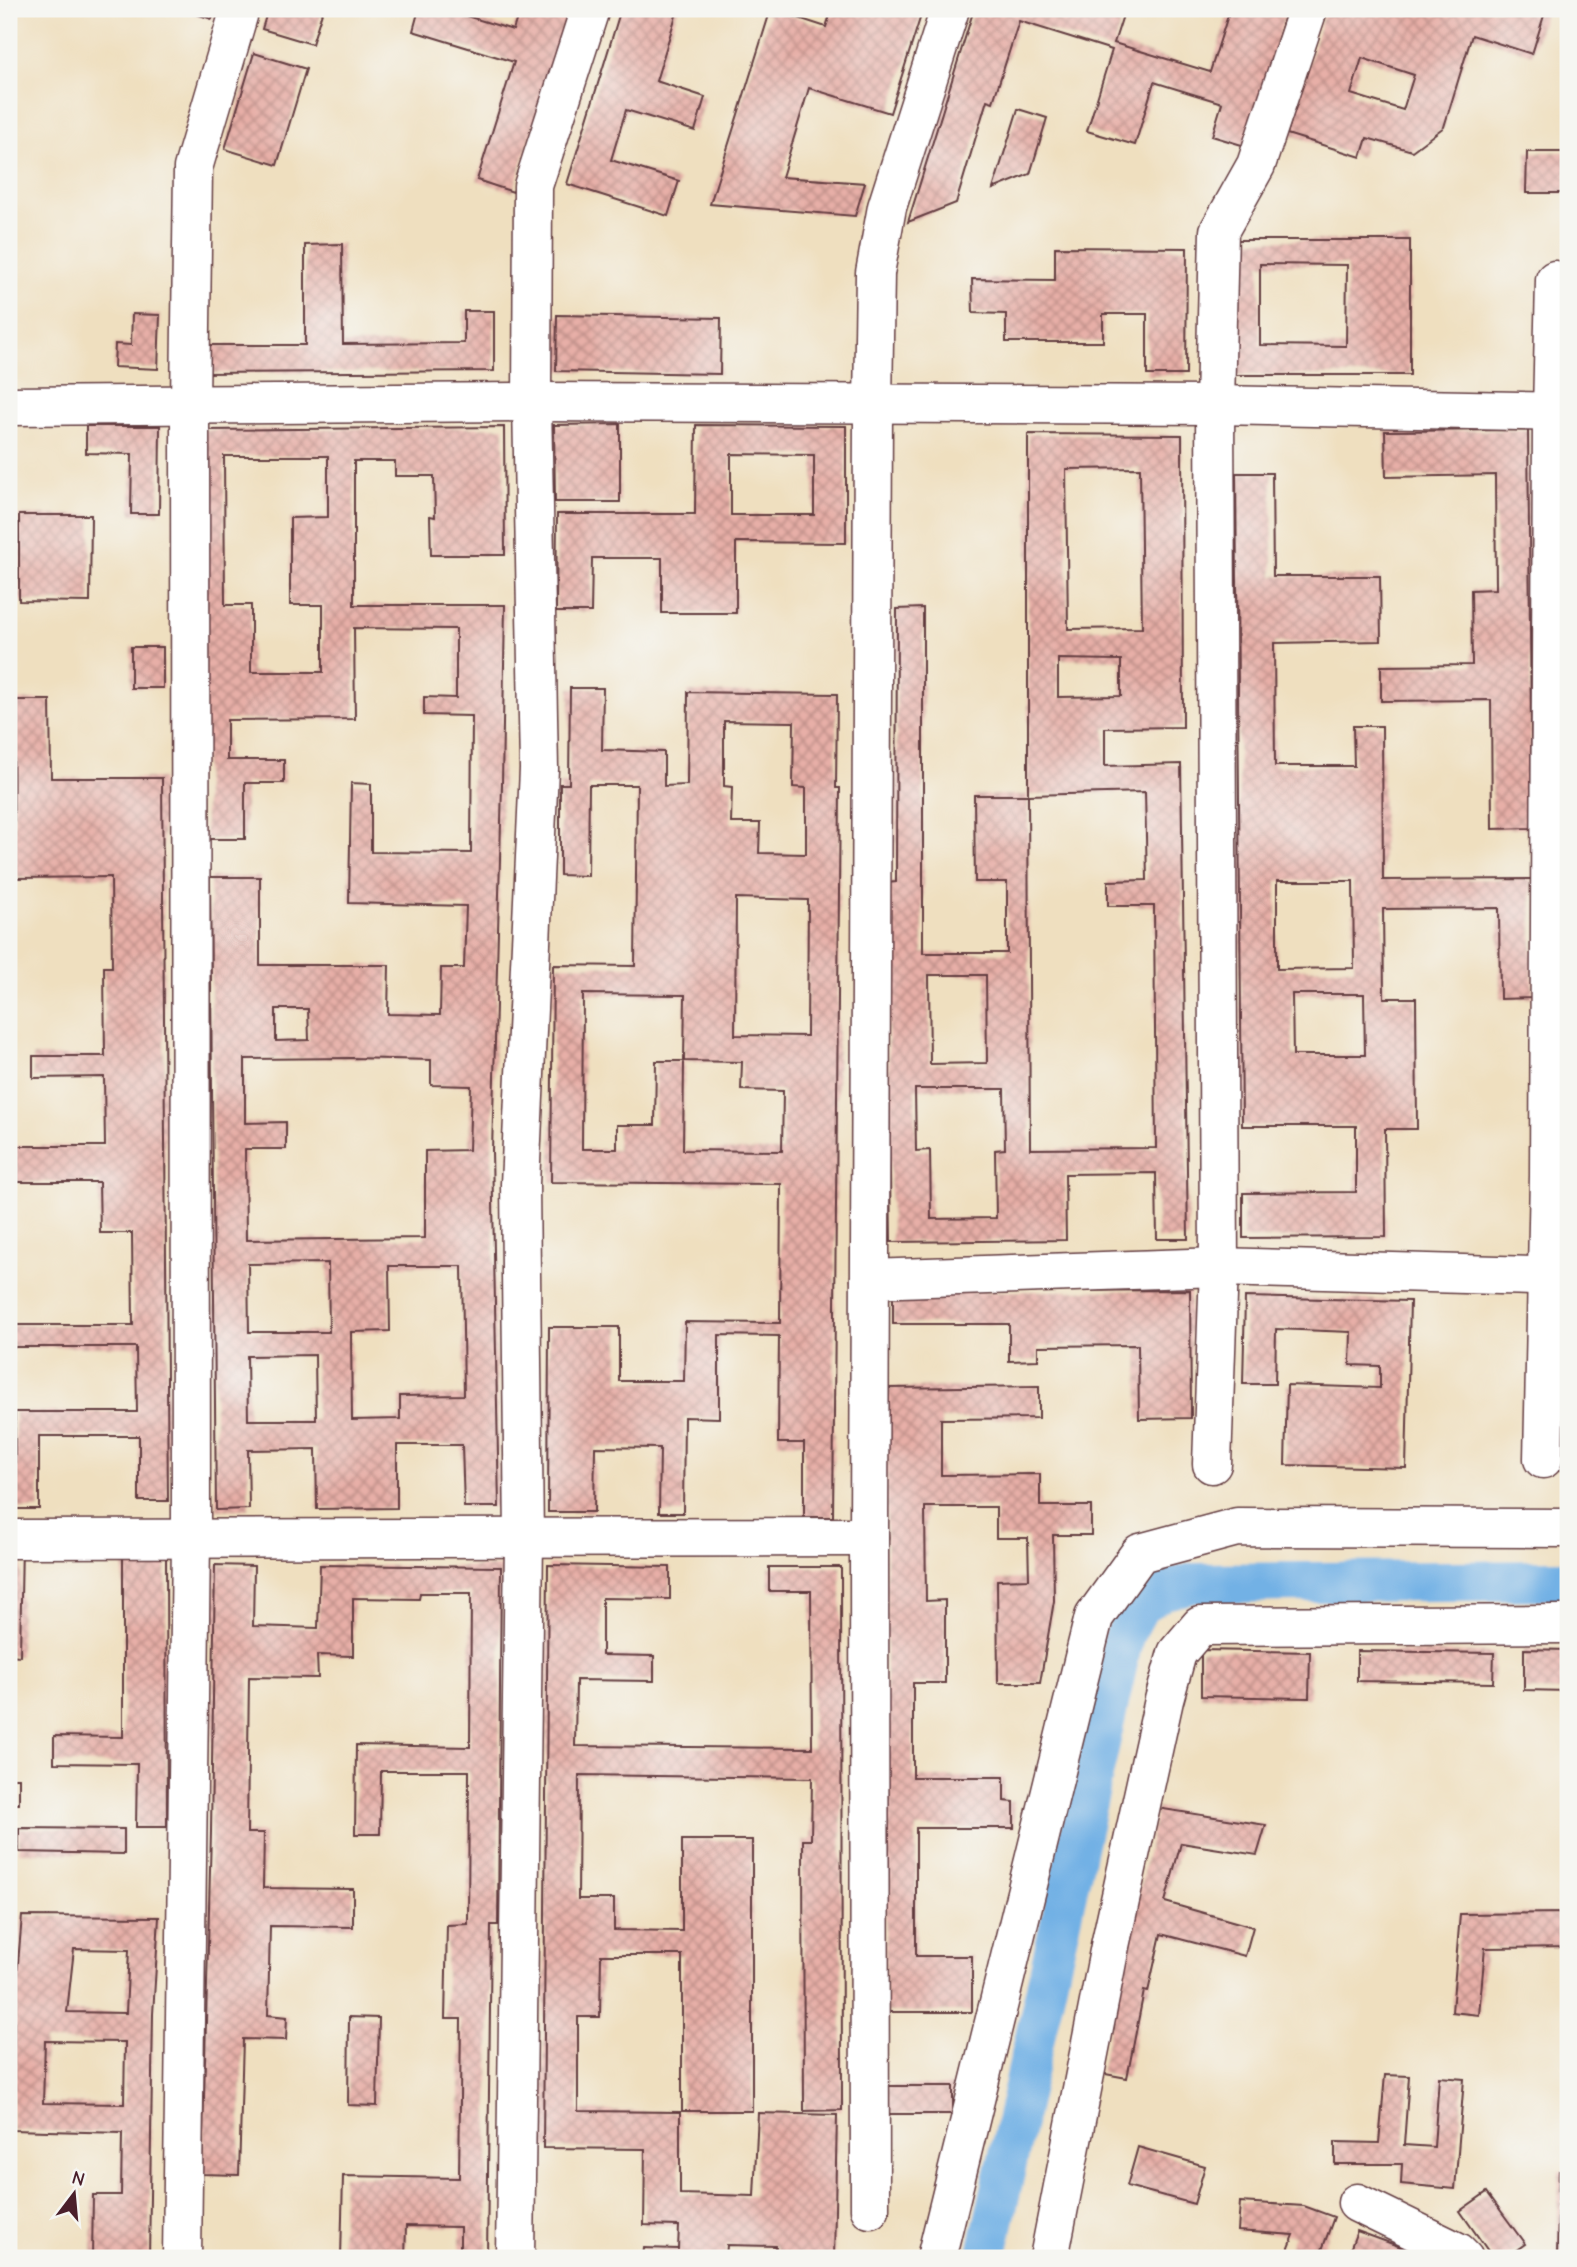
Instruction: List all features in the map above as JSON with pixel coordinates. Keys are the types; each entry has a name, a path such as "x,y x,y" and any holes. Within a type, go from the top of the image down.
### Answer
{"street":[{"path":"182,2258 191,1540 192,168 240,9"},
{"path":"515,2258 524,1539 520,1184 540,769 532,402 533,186 590,9"},
{"path":"870,2209 869,1538 875,273 887,207 950,9"},
{"path":"1212,1465 1219,1267 1215,405 1219,231 1256,165 1308,9"},
{"path":"1544,1459 1558,1277 1560,412 1555,280"},
{"path":"9,406 532,402 1215,405 1560,412"},
{"path":"870,1279 1219,1267 1558,1277"},
{"path":"936,2258 1094,1617 1140,1553 1237,1527 1568,1528"},
{"path":"9,1539 869,1538"},
{"path":"1049,2258 1110,1946 1164,1700 1177,1653 1200,1626 1568,1624"},
{"path":"1357,2203 1458,2252 1464,2258"}],"building":[{"path":"180,9 215,9 212,19"},
{"path":"268,9 323,9 312,44 262,29"},
{"path":"419,9 443,9 513,30 520,9 570,9 513,192 477,180 514,62 413,31"},
{"path":"621,9 678,9 656,81 705,97 695,131 626,110 611,160 679,181 668,216 567,184"},
{"path":"750,9 771,9 826,27 832,9 923,9 890,113 809,88 782,177 865,183 855,216 710,204 769,15"},
{"path":"974,9 1057,9 1090,19 1093,9 1125,9 1114,43 1210,72 1230,9 1287,9 1245,146 1212,136 1222,103 1154,82 1135,145 1087,131 1112,50 1019,21 993,102 987,100 956,203 908,222"},
{"path":"1325,9 1546,9 1532,54 1472,35 1444,127 1412,151 1367,138 1361,157 1287,134","holes":["1362,58 1414,75 1403,110 1351,94"]},
{"path":"254,53 306,69 277,165 225,149"},
{"path":"1018,109 1047,118 1030,174 993,189"},
{"path":"1527,152 1567,152 1566,193 1526,193"},
{"path":"1232,240 1410,240 1410,375 1232,375","holes":["1260,264 1347,265 1346,346 1260,345"]},
{"path":"342,244 343,344 464,343 464,311 494,311 494,371 204,373 204,345 305,345 305,245"},
{"path":"1055,247 1187,248 1186,375 1147,375 1147,314 1103,314 1103,342 1006,342 1006,314 973,313 972,279 1055,280"},
{"path":"9,290 16,290 14,368 9,368"},
{"path":"132,314 160,315 158,369 114,367 115,344 131,345"},
{"path":"557,315 721,318 720,374 556,371"},
{"path":"620,424 620,502 555,502 554,425"},
{"path":"696,425 846,426 846,543 736,542 736,613 662,613 662,558 592,558 591,612 556,612 557,514 695,514","holes":["731,454 814,455 814,515 731,515"]},
{"path":"86,426 160,426 159,514 131,514 132,454 86,453"},
{"path":"504,427 505,555 431,555 430,516 435,517 434,476 395,476 395,461 354,461 354,605 505,605 492,1151 499,1507 464,1507 462,1445 397,1445 397,1508 317,1509 316,1449 248,1450 249,1509 216,1510 210,877 260,877 260,965 389,965 388,1014 440,1015 441,968 464,968 466,906 349,903 351,783 371,784 371,852 471,853 472,716 424,715 424,697 456,698 456,629 354,628 355,719 227,720 227,760 284,760 284,783 245,783 245,839 205,839 202,430","holes":["224,456 328,456 328,517 290,518 290,605 323,605 323,672 251,672 251,605 225,605","276,1009 308,1009 309,1040 276,1041","245,1059 431,1060 431,1085 471,1086 469,1150 425,1151 425,1238 246,1240 245,1149 286,1149 286,1122 245,1123","328,1263 329,1332 249,1332 248,1264","389,1266 462,1266 464,1395 400,1396 400,1419 352,1420 351,1332 390,1331","315,1355 316,1420 248,1420 247,1356"]},
{"path":"1528,430 1532,828 1492,829 1491,700 1381,701 1381,666 1472,665 1471,590 1496,589 1495,475 1386,477 1385,431"},
{"path":"1028,434 1182,435 1183,727 1105,728 1105,766 1181,764 1188,1239 1157,1239 1156,1173 1065,1174 1066,1240 891,1242 886,883 896,882 897,609 923,608 923,953 1007,953 1007,882 975,882 974,795 1028,795","holes":["1140,468 1142,628 1068,629 1066,469","1058,659 1121,660 1121,696 1058,697","1145,792 1147,880 1108,881 1108,906 1154,906 1156,1148 1030,1149 1028,795","929,975 986,975 987,1063 930,1064","915,1089 1004,1089 1005,1149 995,1150 996,1218 931,1219 930,1150 916,1151"]},
{"path":"1236,473 1272,473 1273,576 1380,576 1381,641 1274,643 1275,766 1354,766 1353,726 1382,726 1383,880 1531,879 1533,998 1500,999 1499,908 1383,909 1384,998 1416,998 1417,1129 1385,1129 1386,1237 1243,1238 1243,1193 1356,1192 1356,1126 1242,1126","holes":["1277,881 1353,881 1354,968 1277,969","1292,994 1364,994 1365,1055 1293,1055"]},
{"path":"19,515 91,515 90,602 19,601"},
{"path":"131,647 163,647 163,688 131,688"},
{"path":"570,688 603,688 602,750 664,752 664,786 687,785 688,692 837,694 836,788 840,788 833,1517 804,1517 804,1443 778,1443 779,1336 719,1335 719,1418 684,1417 683,1513 659,1513 660,1448 595,1447 594,1512 548,1512 549,1327 619,1327 619,1381 684,1381 685,1322 780,1323 781,1184 551,1182 553,965 635,966 637,785 589,785 588,876 560,875 560,784 569,784","holes":["724,721 794,722 793,787 806,788 806,854 759,853 760,823 731,823 732,787 724,786","736,898 808,900 807,1036 735,1035","583,994 685,995 684,1061 656,1061 655,1125 617,1125 617,1149 582,1149","684,1061 742,1062 741,1090 783,1091 782,1151 683,1150"]},
{"path":"13,700 50,700 51,778 162,778 168,1501 139,1501 139,1436 39,1436 39,1509 15,1509 15,1412 137,1412 136,1347 11,1347 11,1325 133,1325 132,1233 100,1233 99,1182 12,1182 12,1146 105,1146 104,1077 33,1078 33,1056 105,1056 104,967 112,967 111,877 14,878"},
{"path":"1190,1290 1191,1418 1139,1419 1138,1345 1038,1346 1038,1360 1009,1361 1009,1324 893,1324 893,1292"},
{"path":"1245,1297 1410,1301 1406,1468 1285,1465 1287,1385 1380,1388 1380,1366 1350,1365 1351,1332 1276,1329 1275,1384 1243,1384"},
{"path":"1039,1386 1039,1418 941,1419 941,1475 1040,1474 1040,1506 1091,1506 1091,1535 1053,1535 1054,1601 1040,1683 998,1683 997,1580 1029,1579 1028,1538 996,1538 996,1507 925,1507 926,1601 945,1600 945,1683 913,1683 913,1777 1004,1777 1004,1801 1014,1802 1014,1828 916,1828 916,1956 972,1956 972,2012 885,2012 887,1388"},
{"path":"9,1542 22,1543 20,1656 9,1655"},
{"path":"166,1552 167,1827 136,1827 137,1764 54,1763 54,1736 123,1737 123,1553"},
{"path":"215,1565 254,1566 253,1626 318,1628 320,1565 501,1567 498,1925 491,1925 487,2258 460,2258 460,2227 406,2226 405,2258 341,2258 343,2176 459,2178 461,2019 445,2019 447,1925 468,1924 469,1771 381,1771 380,1834 355,1834 356,1745 470,1747 471,1593 420,1593 419,1599 353,1598 353,1656 317,1655 318,1678 249,1677 247,1833 264,1833 263,1888 353,1889 353,1927 270,1926 268,2015 287,2017 286,2040 243,2039 239,2175 202,2174"},
{"path":"548,1565 670,1567 670,1599 602,1598 602,1655 654,1656 654,1681 576,1680 575,1746 812,1748 811,1591 769,1591 769,1567 841,1567 842,2110 804,2111 803,1840 811,1840 812,1778 579,1775 578,1899 614,1899 614,1930 682,1931 682,1840 752,1840 752,2111 682,2111 682,1955 601,1955 600,2017 578,2017 578,2111 680,2112 680,2194 754,2196 758,2113 837,2115 834,2258 775,2258 776,2246 727,2245 726,2258 643,2258 644,2248 678,2249 679,2226 644,2225 645,2149 543,2148"},
{"path":"1524,1649 1568,1650 1568,1691 1524,1690"},
{"path":"1201,1650 1310,1652 1309,1698 1201,1696"},
{"path":"1357,1651 1494,1653 1493,1683 1357,1681"},
{"path":"9,1778 19,1778 19,1804 9,1804"},
{"path":"1157,1808 1266,1825 1257,1855 1181,1843 1165,1902 1253,1927 1245,1956 1161,1934 1148,1992 1144,1991 1127,2078 1100,2073"},
{"path":"19,1828 124,1829 124,1854 19,1852"},
{"path":"1568,1913 1568,1947 1485,1948 1479,2015 1452,2012 1460,1914"},
{"path":"22,1916 159,1917 153,2014 149,2258 92,2258 93,2195 121,2195 122,2133 12,2130 14,2011","holes":["74,1949 129,1950 126,2013 67,2012","45,2041 125,2042 124,2104 43,2103"]},
{"path":"349,2017 379,2018 377,2106 348,2105"},
{"path":"1385,2075 1409,2076 1404,2145 1434,2147 1439,2077 1464,2079 1455,2189 1401,2184 1402,2164 1335,2164 1335,2142 1379,2143"},
{"path":"886,2086 953,2086 953,2114 886,2114"},
{"path":"1138,2147 1205,2166 1194,2204 1127,2186"},
{"path":"1559,2171 1568,2171 1568,2257 1557,2256"},
{"path":"1487,2192 1525,2244 1505,2258 1493,2258 1460,2211"},
{"path":"1240,2202 1304,2206 1334,2217 1319,2258 1285,2258 1294,2235 1238,2231"},
{"path":"1357,2231 1431,2258 1347,2258"}],"waterway":[{"path":"986,2258 1124,1635 1141,1604 1164,1590 1193,1583 1568,1580"}]}
